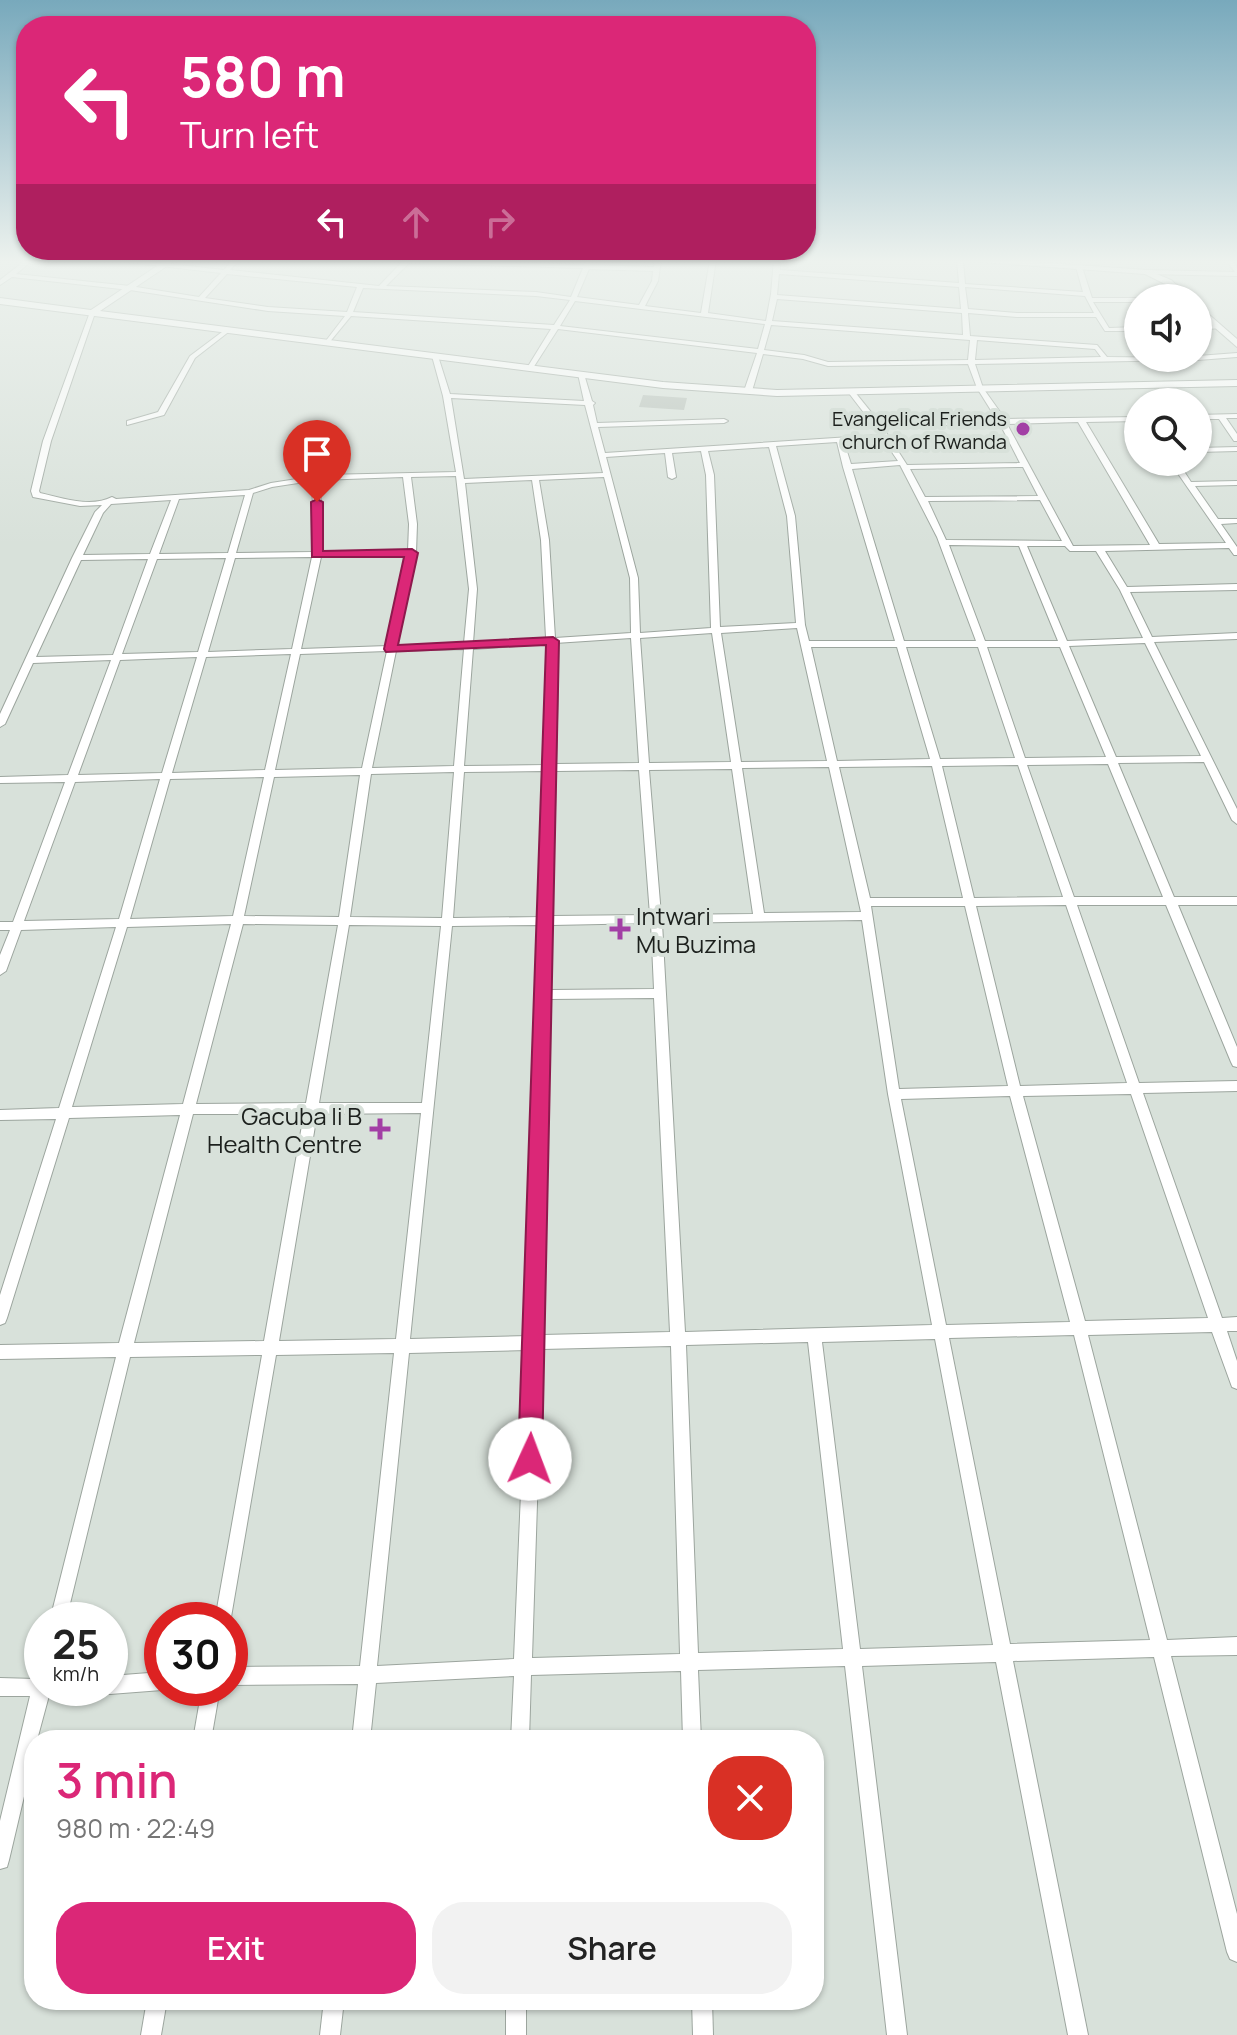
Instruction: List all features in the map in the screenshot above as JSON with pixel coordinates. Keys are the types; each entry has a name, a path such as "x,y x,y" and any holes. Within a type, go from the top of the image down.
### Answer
{"street":[{"path":"77,355 56,415 35,491 43,498 80,504 99,512"},
{"path":"130,423 161,413 195,355"},
{"path":"427,355 748,391 852,392 1237,383"},
{"path":"530,368 538,355"},
{"path":"748,391 760,355"},
{"path":"789,355 828,364 1124,360"},
{"path":"971,355 980,388 1002,421 1066,544 1075,550 1156,547 1234,549"},
{"path":"1103,355 1106,360"},
{"path":"1212,357 1237,355"},
{"path":"362,1730 447,922 470,646 473,589 461,478 447,396 435,356"},
{"path":"581,374 634,578 678,1337 692,1730"},
{"path":"852,392 887,437 946,542 1237,1382"},
{"path":"447,396 591,403"},
{"path":"1212,417 1237,416"},
{"path":"1221,417 1237,439"},
{"path":"1080,419 1156,547"},
{"path":"878,424 1124,419"},
{"path":"594,425 724,421"},
{"path":"602,455 887,437"},
{"path":"840,441 936,762 1015,1091 1080,1330 1237,1952"},
{"path":"772,445 791,516 801,625 866,909 894,1094 1078,2035"},
{"path":"704,449 710,475 716,631 759,917"},
{"path":"1212,450 1237,449"},
{"path":"668,451 672,477"},
{"path":"847,467 1024,465"},
{"path":"80,504 112,499 250,492 274,484 315,480 407,475 461,478 607,475"},
{"path":"226,1602 344,921 366,771 412,553 413,524 407,475"},
{"path":"1184,476 1234,549"},
{"path":"520,1730 535,1340 553,641 545,540 535,477"},
{"path":"62,1602 125,1349 238,920 271,774 317,554 319,524 315,480"},
{"path":"1189,484 1237,483"},
{"path":"0,1318 123,923 250,492"},
{"path":"0,971 176,496"},
{"path":"924,499 1040,498"},
{"path":"0,724 76,558 99,512 112,499"},
{"path":"1214,522 1237,521"},
{"path":"946,542 1066,544"},
{"path":"1022,543 1237,1062"},
{"path":"1100,550 1124,590 1206,759 1232,799 1237,820"},
{"path":"76,558 412,553"},
{"path":"1124,590 1237,587"},
{"path":"30,660 470,646 801,625"},
{"path":"805,644 1063,644 1235,639"},
{"path":"0,780 459,769 1206,759"},
{"path":"0,926 238,920 447,922 759,917 968,901 1237,901"},
{"path":"544,995 660,993"},
{"path":"894,1094 1237,1086"},
{"path":"0,1115 188,1109 427,1108"},
{"path":"0,1352 402,1346 535,1340 1080,1330 1237,1324"},
{"path":"814,1335 897,2035"},
{"path":"248,1676 368,1675 521,1667 1237,1646"},
{"path":"0,1687 24,1686"},
{"path":"31,1730 37,1706"},
{"path":"204,1730 208,1706"},
{"path":"0,1860 24,1761"},
{"path":"151,2035 155,2010"},
{"path":"330,2035 333,2010"},
{"path":"516,2010 516,2035"},
{"path":"702,2010 703,2035"}],"building":[{"path":"643,395 687,398 684,410 639,407"}],"place":[{"name":"Evangelical Friends church of Rwanda","path":"1023,429"},
{"name":"Intwari Mu Buzima","path":"620,929"},
{"name":"Gacuba Ii B Health Centre","path":"380,1129"}],"route":[{"path":"317,502 317,554 412,553 390,649 553,641 530,1459"}]}
